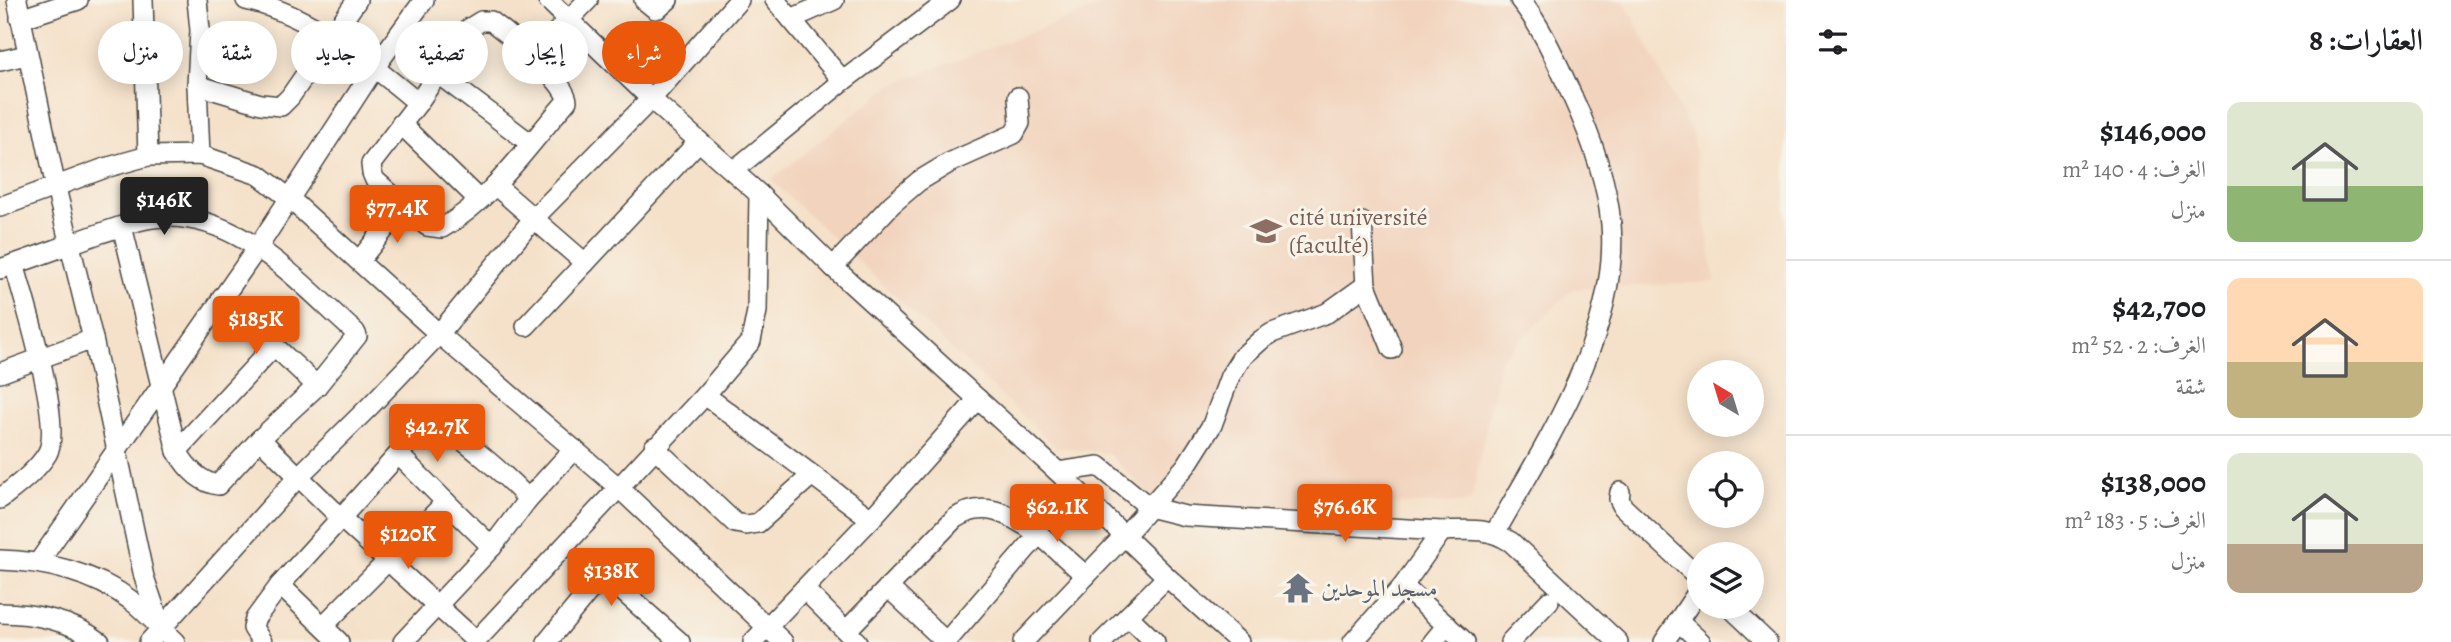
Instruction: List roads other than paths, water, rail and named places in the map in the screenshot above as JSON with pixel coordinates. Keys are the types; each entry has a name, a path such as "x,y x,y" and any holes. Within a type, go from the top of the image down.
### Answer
{"street":[{"path":"78,0 18,10 144,577 162,638"},
{"path":"143,0 148,156"},
{"path":"197,0 200,30 197,85 200,155"},
{"path":"246,0 274,3 303,21"},
{"path":"342,21 357,0"},
{"path":"381,59 424,0"},
{"path":"548,0 651,99 759,194 833,267 1239,642"},
{"path":"569,20 588,0"},
{"path":"644,0 655,9 668,0"},
{"path":"162,638 298,477 439,334 534,218 651,99 739,0"},
{"path":"775,0 843,81"},
{"path":"791,19 834,0"},
{"path":"733,171 843,81 950,0"},
{"path":"1495,533 1546,443 1592,348 1609,280 1611,225 1602,178 1586,126 1554,57 1530,12 1520,0"},
{"path":"488,21 502,31"},
{"path":"0,61 27,55"},
{"path":"381,72 418,103"},
{"path":"197,85 261,104 281,106 299,84"},
{"path":"38,563 258,247 364,84"},
{"path":"431,84 371,164 375,180 426,226 442,228 495,185 567,101 568,97 561,84"},
{"path":"451,84 530,143"},
{"path":"833,267 892,204 919,181 949,163 1014,134 1020,123 1018,97"},
{"path":"401,124 479,200"},
{"path":"526,326 699,141"},
{"path":"0,207 105,168 148,156 200,155 258,175 289,198 439,334 618,487 783,642"},
{"path":"495,185 585,263"},
{"path":"260,439 476,642 705,395 751,341 756,327 759,194"},
{"path":"359,261 404,205"},
{"path":"0,499 38,466 48,452 53,436 41,358 7,267 122,226 150,218 180,216 207,221 258,247 356,334 317,386 260,439 218,485 207,483 186,466 177,451 122,226"},
{"path":"1363,222 1366,285 1392,349"},
{"path":"1023,642 1125,535 1196,452 1212,425 1230,376 1251,348 1272,333 1327,313 1366,285"},
{"path":"222,297 317,386"},
{"path":"0,373 93,339"},
{"path":"177,451 274,346"},
{"path":"705,395 872,519"},
{"path":"753,642 872,519 978,399"},
{"path":"262,642 253,628 255,619 280,585 425,424 433,422 446,429 513,482 528,499"},
{"path":"654,447 735,523 746,525 758,523 812,475"},
{"path":"402,642 492,547 528,499 573,449"},
{"path":"399,455 492,547"},
{"path":"1058,472 1099,466 1149,507 1185,516 1442,531 1481,530 1495,533 1511,542 1618,642"},
{"path":"1620,492 1619,499 1623,507 1687,567"},
{"path":"323,626 446,502"},
{"path":"804,589 852,637 888,587 954,519 964,512 995,509 1040,534 1086,576"},
{"path":"1353,642 1403,586 1442,531"},
{"path":"888,587 946,642 1040,534"},
{"path":"0,560 38,563 104,584 132,602 162,638"},
{"path":"1102,642 1167,577"},
{"path":"547,642 589,591 606,580 620,589 673,640"},
{"path":"280,585 340,642"},
{"path":"1403,586 1465,642"},
{"path":"1510,642 1549,601"},
{"path":"1664,642 1687,608"},
{"path":"0,613 23,613 60,622 91,635 100,642"},
{"path":"1128,616 1155,642"},
{"path":"1743,619 1767,642"},
{"path":"1678,621 1701,642"},
{"path":"1433,642 1447,625"}],"place":[{"name":"cité université (faculté)","path":"1266,231"},
{"name":"مسجد الموحدين","path":"1298,588"}]}
